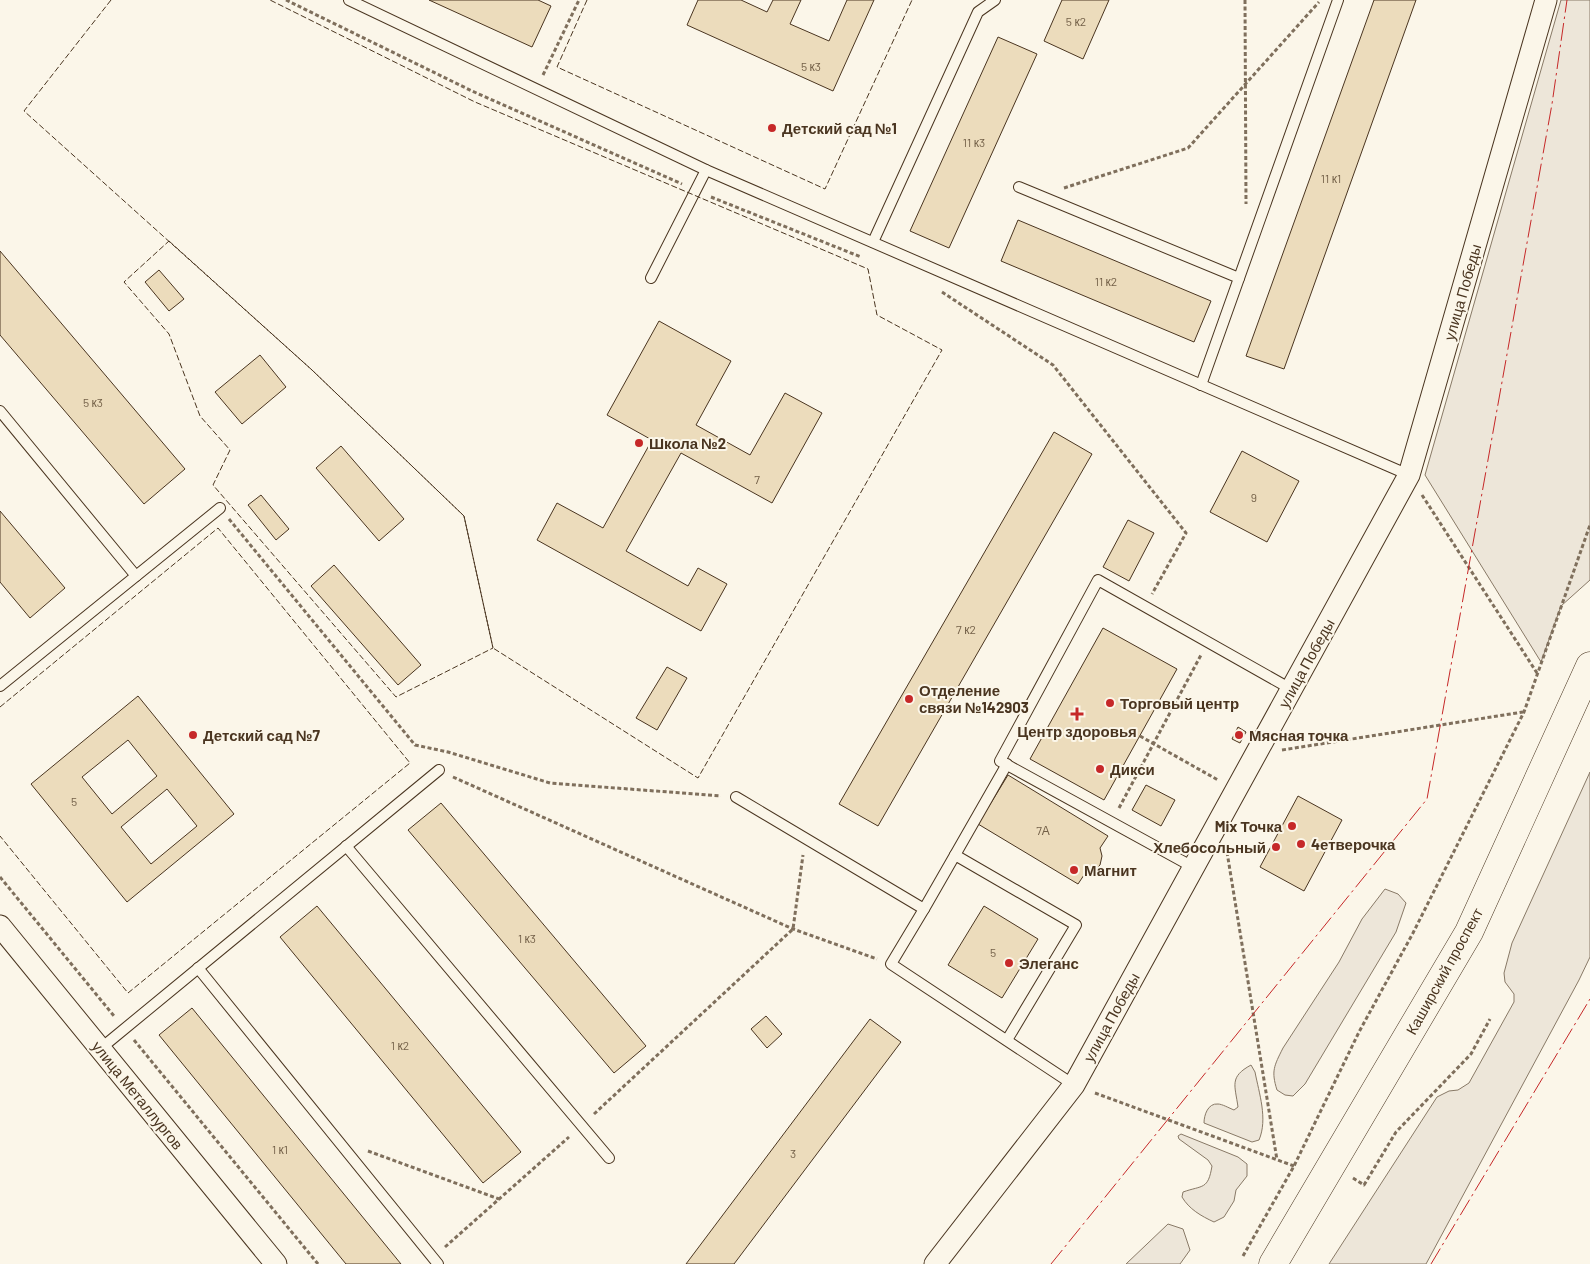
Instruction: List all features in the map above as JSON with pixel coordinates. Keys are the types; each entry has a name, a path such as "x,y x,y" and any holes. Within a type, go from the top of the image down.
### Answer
{"main road":[{"name":"Каширский проспект","path":"1274,1264 1469,932 1590,666"}],"street":[{"name":"улица Победы","path":"935,1264 1074,1084 1409,475 1546,0"},
{"name":"улица Металлургов","path":"0,926 276,1264"}],"lane":[{"path":"349,0 706,170 1409,475"},
{"path":"873,242 978,12 996,0"},
{"path":"1201,385 1338,0"},
{"path":"651,278 706,170"},
{"path":"1018,187 1239,278"},
{"path":"0,411 136,576"},
{"path":"0,686 220,508"},
{"path":"1193,867 1000,761 1098,580 1291,689"},
{"path":"1006,764 956,855 891,964 1074,1084"},
{"path":"100,1048 439,770"},
{"path":"736,797 924,909"},
{"path":"346,846 609,1158"},
{"path":"956,855 1076,925 1007,1040"},
{"path":"198,968 436,1261"}],"path":[{"path":"286,0 472,91 696,190 862,258"},
{"path":"536,89 579,0"},
{"path":"1245,0 1246,209"},
{"path":"1040,196 1188,148 1246,86 1321,0"},
{"path":"935,288 1054,365 1186,533 1145,607"},
{"path":"1409,475 1537,674"},
{"path":"220,508 415,745 448,752 550,782 736,797"},
{"path":"1243,1256 1294,1166 1359,1032 1412,933 1524,712 1590,525"},
{"path":"1111,822 1208,642"},
{"path":"1256,754 1524,712"},
{"path":"1140,736 1236,790"},
{"path":"439,770 793,929 891,964"},
{"path":"1221,817 1277,1160"},
{"path":"436,1261 499,1199 581,1126 793,929 806,838"},
{"path":"0,877 318,1264"},
{"path":"1303,1148 1364,1185 1396,1132 1471,1054 1490,1019"},
{"path":"1074,1084 1294,1166"},
{"path":"337,1139 499,1199"}],"shaded area":[{"path":"1561,0 1590,0 1590,580 1561,606 1541,662 1425,475"},
{"path":"1590,772 1590,957 1579,980 1426,1264 1329,1264 1437,1097 1449,1091 1458,1090 1469,1083 1514,1002 1514,994 1505,982 1504,973 1512,943"},
{"path":"1385,889 1398,894 1406,903 1396,932 1305,1084 1293,1096 1285,1095 1277,1090 1274,1078 1274,1069 1280,1054 1339,962 1362,919"},
{"path":"1251,1065 1255,1072 1263,1115 1262,1132 1259,1140 1252,1142 1204,1123 1206,1113 1212,1105 1220,1104 1234,1110 1238,1107 1235,1087 1236,1078 1244,1069"},
{"path":"1181,1134 1238,1157 1247,1164 1247,1176 1236,1190 1234,1201 1224,1217 1214,1222 1196,1212 1182,1197 1183,1192 1200,1187 1206,1183 1212,1166 1208,1160 1179,1139 1178,1136"},
{"path":"1168,1224 1183,1229 1190,1250 1180,1264 1126,1264"}],"building":[{"path":"429,0 538,0 551,6 532,47"},
{"path":"698,0 741,0 767,12 773,0 801,0 790,24 829,41 847,0 874,0 833,91 687,25"},
{"path":"1062,0 1109,0 1083,59 1044,41"},
{"path":"1374,0 1416,0 1284,369 1246,356"},
{"path":"998,37 1037,54 949,248 910,231"},
{"path":"1018,220 1211,301 1194,342 1001,261"},
{"path":"0,251 185,469 144,504 0,335"},
{"path":"159,270 184,299 169,311 145,282"},
{"path":"659,321 731,361 696,425 750,455 785,393 822,413 772,503 681,453 626,551 688,586 698,568 727,584 701,631 537,540 557,503 603,528 652,440 607,415"},
{"path":"260,355 286,387 242,424 215,392"},
{"path":"1054,432 1092,454 878,826 839,804"},
{"path":"341,446 404,519 379,541 316,468"},
{"path":"1242,451 1299,481 1267,542 1210,512"},
{"path":"261,495 289,529 276,540 248,505"},
{"path":"0,511 65,588 30,618 0,582"},
{"path":"1128,520 1154,533 1129,581 1103,567"},
{"path":"334,565 421,665 398,685 311,586"},
{"name":"Торговый центр","path":"1103,628 1177,669 1104,800 1030,759"},
{"path":"667,667 687,678 657,730 636,718"},
{"path":"138,696 234,814 127,902 31,784","holes":["128,740 157,776 112,814 82,777","167,789 197,826 151,864 121,827"]},
{"name":"Мясная точка","path":"1238,727 1246,732 1240,743 1232,739"},
{"path":"1008,775 1108,836 1100,848 1102,856 1100,865 1094,871 1086,872 1078,884 978,824"},
{"path":"1146,785 1175,800 1161,826 1132,810"},
{"name":"4етверочка","path":"1298,796 1342,820 1304,891 1260,867"},
{"path":"441,803 646,1046 614,1073 408,830"},
{"path":"317,906 521,1152 483,1183 280,937"},
{"path":"984,906 1038,939 1002,998 948,965"},
{"path":"192,1008 401,1264 346,1264 159,1035"},
{"path":"766,1016 782,1034 767,1048 751,1029"},
{"path":"870,1019 901,1042 734,1264 686,1264"}],"fence":[{"path":"111,0 24,111 312,370 464,516 493,648 698,778 942,350 877,315 868,269 475,102 270,0"},
{"path":"587,0 557,67 825,189 912,0"},
{"path":"169,241 312,370 464,516 493,648 396,697 213,485 230,450 200,416 169,334 124,282 169,241"},
{"path":"0,707 218,528 410,763 128,993 0,836"}],"power":[{"path":"1051,1264 1427,799 1552,104 1567,0"},
{"path":"1431,1264 1590,999"}],"place":[{"name":"Детский сад №1","path":"772,128"},
{"name":"Школа №2","path":"639,443"},
{"name":"Отделение связи №142903","path":"909,699"},
{"name":"Торговый центр","path":"1110,703"},
{"name":"Центр здоровья","path":"1077,714"},
{"name":"Детский сад №7","path":"193,735"},
{"name":"Мясная точка","path":"1239,735"},
{"name":"Дикси","path":"1100,769"},
{"name":"Mix Точка","path":"1292,826"},
{"name":"4етверочка","path":"1301,844"},
{"name":"Хлебосольный","path":"1276,847"},
{"name":"Магнит","path":"1074,870"},
{"name":"Элеганс","path":"1009,963"}]}
